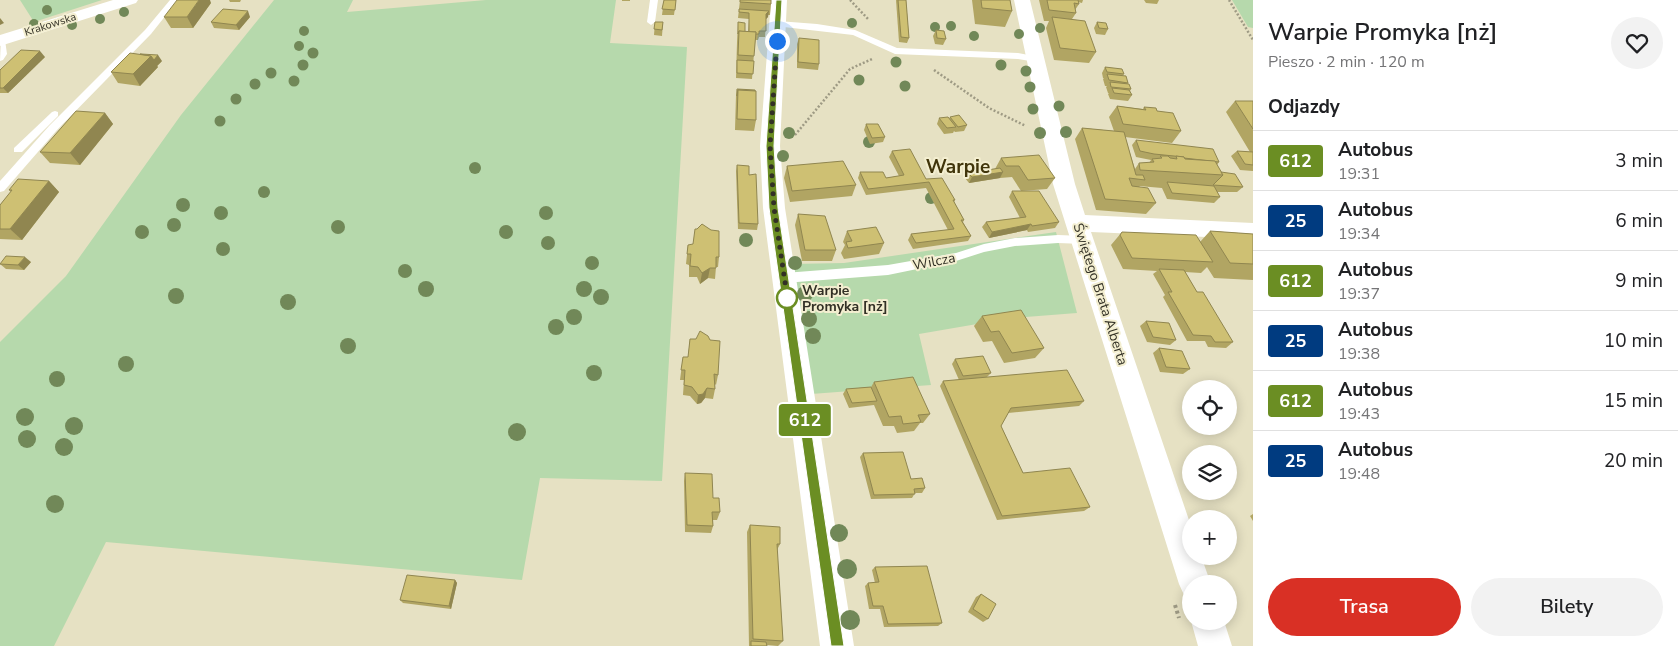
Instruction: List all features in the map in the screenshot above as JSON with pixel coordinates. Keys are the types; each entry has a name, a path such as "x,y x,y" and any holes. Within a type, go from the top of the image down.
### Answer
{"street":[{"name":"Krakowska","path":"1,40 130,0"},
{"name":"Świętego Brata Alberta","path":"1022,0 1064,184 1192,575"},
{"path":"779,12 770,146 774,208 837,646"},
{"name":"Wilcza","path":"1080,232 1253,231"},
{"path":"1210,630 1215,646"}],"lane":[{"path":"18,150 140,31 163,0"},
{"path":"0,188 53,128 148,32 174,0"},
{"path":"651,22 654,0"},
{"path":"779,12 818,27 855,33 895,51 1036,58"},
{"path":"0,58 3,54 1,40"},
{"name":"Wilcza","path":"784,278 888,270 956,257 984,248 1015,242 1058,239 1080,232"}],"path":[{"path":"850,0 895,51 933,69 989,108 1028,126"},
{"path":"1229,0 1253,40"},
{"path":"1246,28 1253,29"},
{"path":"790,141 850,69 895,51"}],"green space":[{"path":"20,0 102,0 34,22"},
{"path":"274,0 353,0 347,12 486,0 616,0 610,43 687,47 662,481 540,478 522,580 106,542 54,646 0,646 0,342 66,276 181,115"},
{"path":"1232,0 1253,0 1253,28 1248,27"},
{"path":"1056,232 1077,313 1012,318 919,334 931,385 811,394 791,264 844,263"}],"building":[{"path":"177,0 199,0 187,17 164,17"},
{"path":"664,0 676,0 675,10 662,9"},
{"path":"740,0 771,0 771,4 740,2"},
{"path":"898,0 906,0 909,38 901,37"},
{"path":"981,0 1010,0 1012,11 982,8"},
{"path":"1047,0 1078,0 1079,4 1074,3 1076,13 1049,10"},
{"path":"223,9 248,11 236,25 211,22"},
{"path":"739,9 769,11 766,14 766,31 759,31 759,34 749,32 749,13 739,12"},
{"path":"1052,17 1085,21 1096,52 1060,48"},
{"path":"655,22 663,22 662,30 654,29"},
{"path":"738,22 745,23 745,32 739,31 738,34"},
{"path":"1097,22 1106,23 1108,29 1099,28"},
{"path":"936,30 944,31 946,39 937,38"},
{"path":"739,31 756,32 754,56 738,55"},
{"path":"799,38 819,40 819,64 798,62"},
{"path":"21,50 40,51 3,88 0,88 0,70"},
{"path":"130,53 151,56 133,74 111,72"},
{"path":"140,54 158,55 154,60 151,56"},
{"path":"737,60 754,61 753,74 737,73"},
{"path":"1105,67 1122,69 1124,74 1107,72"},
{"path":"1107,74 1126,76 1128,83 1109,80"},
{"path":"1110,82 1129,84 1131,89 1111,87"},
{"path":"1112,88 1129,90 1132,95 1114,93"},
{"path":"737,89 755,91 738,90 737,96"},
{"path":"738,90 756,91 756,120 737,119"},
{"path":"1235,101 1253,101 1253,129"},
{"path":"1117,106 1146,110 1144,107 1156,108 1157,111 1173,113 1181,131 1123,124"},
{"path":"76,111 105,113 70,153 40,152"},
{"path":"959,115 967,125 958,127 950,117"},
{"path":"948,117 956,127 947,128 939,118"},
{"path":"866,124 878,124 885,137 872,138"},
{"path":"1082,128 1124,132 1136,175 1143,175 1145,180 1129,178 1132,186 1148,188 1156,203 1105,199"},
{"path":"1136,140 1213,149 1219,162 1140,151"},
{"path":"910,149 926,179 942,178 964,220 961,220 971,236 916,243 911,234 954,229 929,182 868,189 860,172 883,172 886,178 904,175 892,151"},
{"path":"1237,151 1253,152 1253,165 1245,164"},
{"path":"1039,155 1055,178 1028,180 1019,166 1006,166 1001,158"},
{"path":"1160,156 1215,161 1223,175 1140,170 1139,163 1154,162 1152,159 1162,158"},
{"path":"843,161 856,185 792,191 787,166"},
{"path":"737,165 749,166 749,175 756,174 758,224 739,223"},
{"path":"1000,168 1003,172 972,177 968,173"},
{"path":"1221,172 1235,174 1243,187 1213,185 1223,175"},
{"path":"18,179 49,181 10,229 0,229 0,205"},
{"path":"1167,182 1214,186 1220,197 1172,193"},
{"path":"1012,191 1039,191 1059,222 1032,226 1031,224 992,232 986,222 1026,217"},
{"path":"798,214 825,216 836,250 805,250"},
{"path":"702,224 711,230 719,231 719,257 716,257 716,268 710,268 702,273 698,267 690,266 691,254 687,254 688,245 693,244 695,229"},
{"path":"876,227 884,243 848,248 846,242 852,241 847,231"},
{"path":"1210,231 1253,234 1253,264 1230,263"},
{"path":"1122,232 1196,235 1213,262 1132,258 1120,235"},
{"path":"6,256 25,257 18,265 0,264"},
{"path":"1159,269 1184,270 1197,292 1203,292 1233,342 1215,342 1211,336 1193,335 1168,292 1172,292"},
{"path":"1021,310 1044,348 1012,353 999,331 991,332 982,316"},
{"path":"1146,321 1169,323 1176,340 1153,337"},
{"path":"700,331 708,336 710,340 720,341 718,375 714,374 715,389 707,388 703,394 698,395 692,387 684,385 685,370 681,370 683,357 688,357 690,339 696,339"},
{"path":"1159,348 1182,351 1190,369 1166,367"},
{"path":"983,356 991,373 963,376 955,359"},
{"path":"1067,370 1084,401 1011,408 1001,426 1023,473 1070,468 1090,507 1002,516 943,381"},
{"path":"913,377 930,414 918,415 921,422 903,424 901,416 889,417 874,382"},
{"path":"871,387 877,401 852,403 846,389"},
{"path":"903,452 911,479 922,478 925,488 914,489 915,494 874,495 863,453"},
{"path":"685,473 712,474 713,498 719,498 720,512 712,512 713,526 687,525"},
{"path":"750,525 780,527 780,544 777,544 783,641 753,639"},
{"path":"927,566 942,623 888,624 883,606 873,606 868,583 879,582 875,567"},
{"path":"407,575 455,580 449,606 400,600"},
{"path":"981,594 996,604 988,619 973,609"},
{"path":"751,641 766,642 767,646 751,646"}],"bus line":[{"name":"612","path":"779,0 770,146 774,208 837,646"}],"place":[{"name":"Warpie Promyka [nż]","path":"787,298"}],"district":[{"name":"Warpie","path":"958,166"}],"route":[{"path":"777,41 770,146 774,208 788,302 787,298"}]}
